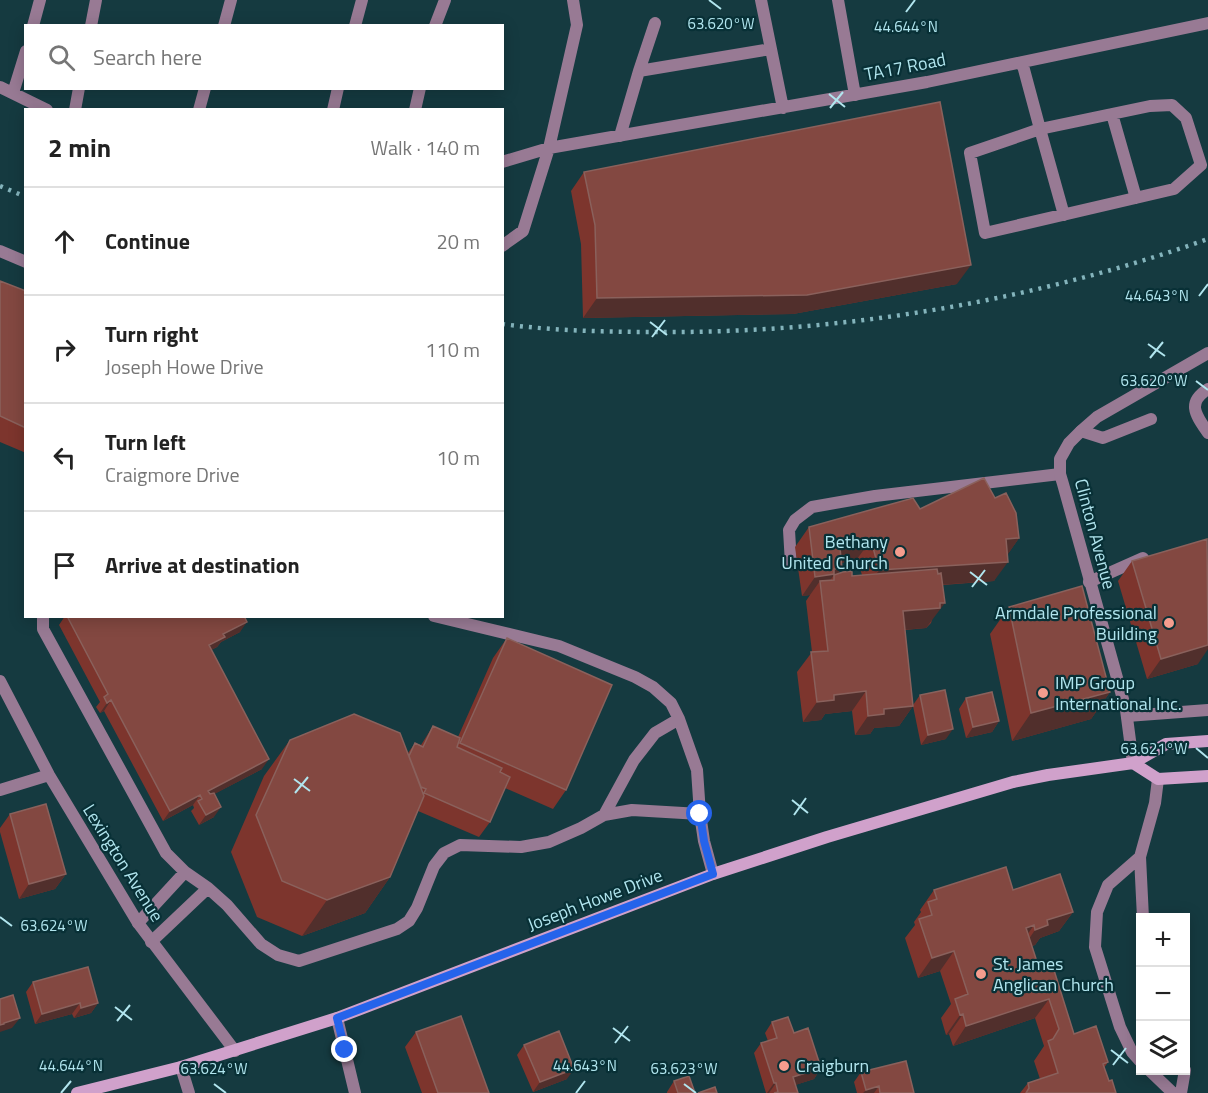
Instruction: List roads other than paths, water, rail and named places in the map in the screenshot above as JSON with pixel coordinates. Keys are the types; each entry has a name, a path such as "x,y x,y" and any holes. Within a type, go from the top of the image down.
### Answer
{"main road":[{"name":"Joseph Howe Drive","path":"77,1093 181,1067 337,1018 713,874 827,837 1013,782 1133,763 1166,744 1208,741"},
{"path":"1133,763 1158,779 1208,776"}],"street":[{"path":"34,24 40,0"},
{"path":"91,24 96,0"},
{"path":"225,24 231,0"},
{"path":"356,24 362,0"},
{"path":"436,24 445,0"},
{"path":"504,245 523,231 549,148 577,25 573,0"},
{"path":"761,0 783,108"},
{"path":"838,0 855,95"},
{"path":"620,136 655,23"},
{"name":"TA17 Road","path":"504,161 549,148 927,82 1208,23"},
{"path":"639,71 771,49"},
{"path":"13,93 24,57"},
{"path":"1022,62 1064,215"},
{"path":"0,87 43,108"},
{"path":"75,108 79,90"},
{"path":"200,108 204,90"},
{"path":"333,108 338,90"},
{"path":"415,108 420,90"},
{"path":"1172,105 1186,118 1201,165 1174,189 985,233 970,153 1040,129 1112,114 1150,106 1172,105"},
{"path":"1112,114 1136,198"},
{"path":"0,251 24,261"},
{"name":"Clinton Avenue","path":"1133,763 1127,716 1060,474 1060,459 1069,443 1097,417 1208,353"},
{"path":"1208,389 1198,396 1195,406 1208,433"},
{"path":"1081,431 1103,438 1151,419"},
{"path":"791,564 789,530 795,520 812,507 875,496 1060,474"},
{"path":"1089,582 1154,555"},
{"path":"43,618 43,629 166,853 185,872 227,905 261,944 278,955 299,961 397,930 409,921 417,908 434,866 444,853 460,845 521,847 549,842 604,815 632,810 700,814"},
{"path":"442,618 560,646 634,677 653,687 671,704 680,719 697,770 704,841 713,874"},
{"name":"Lexington Avenue","path":"0,681 49,776 138,922 235,1051"},
{"path":"1127,716 1208,710"},
{"path":"604,815 634,760 655,734 680,719"},
{"path":"0,790 49,776"},
{"path":"1143,913 1140,857 1155,803 1158,779"},
{"path":"1136,1056 1120,1027 1095,947 1097,912 1108,885 1140,857"},
{"path":"138,922 185,872"},
{"path":"151,942 208,888"},
{"path":"337,1018 355,1093"},
{"path":"181,1067 189,1093"},
{"path":"1153,1075 1173,1093"},
{"path":"1181,1093 1184,1075"}],"railway":[{"path":"0,186 24,196"},
{"path":"504,324 582,331 661,332 800,327 869,319 1007,296 1075,280 1208,239"}],"place":[{"name":"Bethany United Church","path":"900,552"},
{"name":"Armdale Professional Building","path":"1169,623"},
{"name":"IMP Group International Inc.","path":"1043,693"},
{"name":"St. James Anglican Church","path":"981,974"},
{"name":"Craigburn","path":"784,1066"}]}
